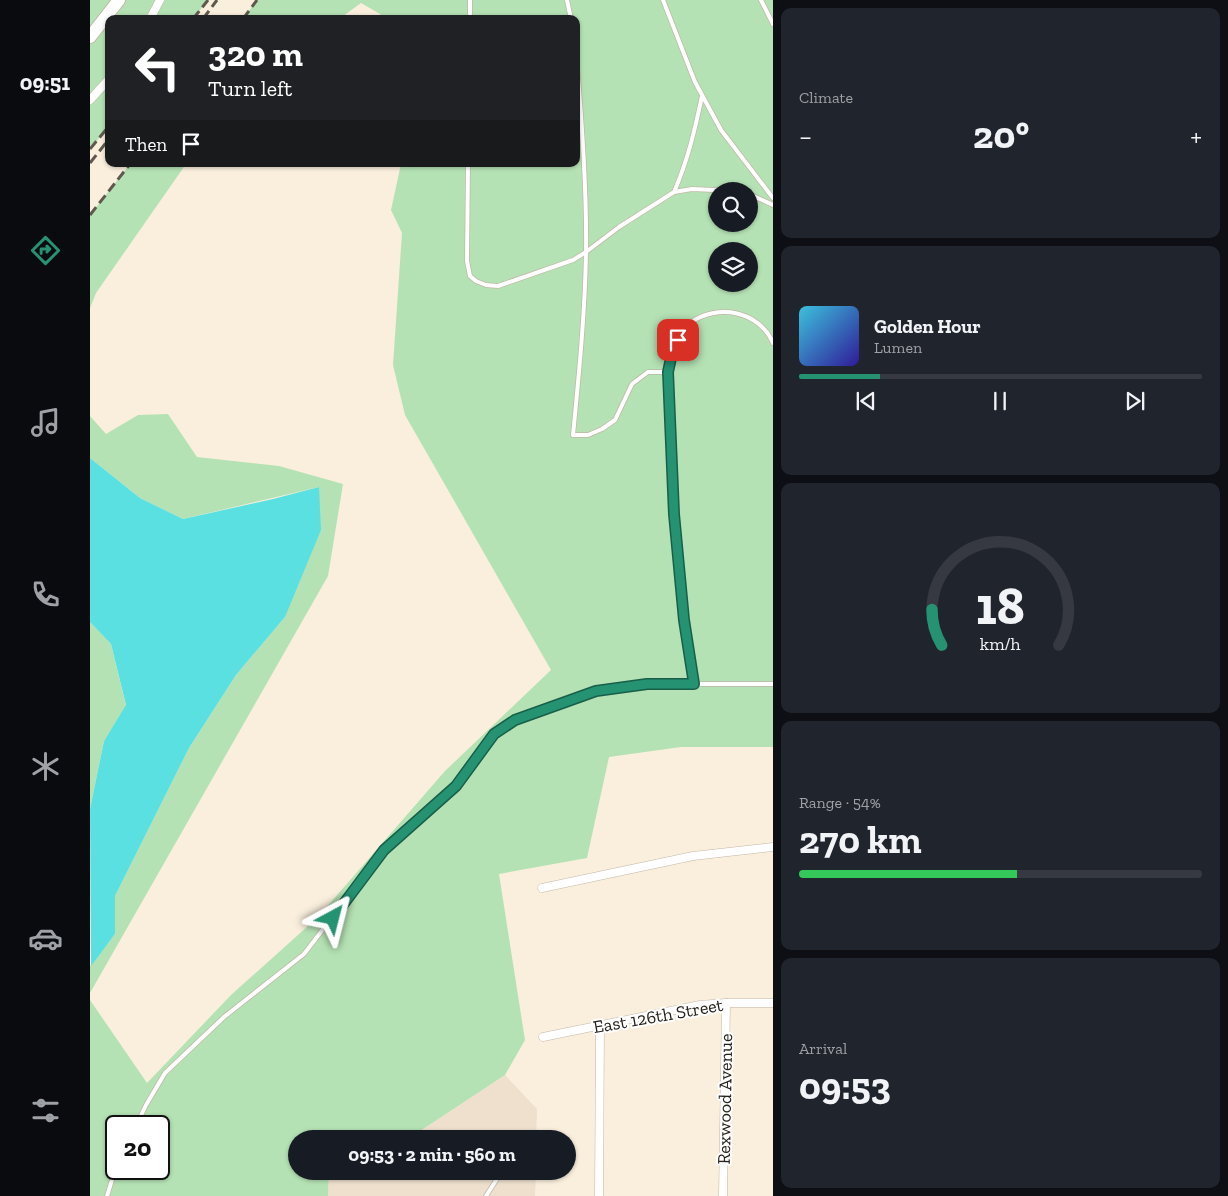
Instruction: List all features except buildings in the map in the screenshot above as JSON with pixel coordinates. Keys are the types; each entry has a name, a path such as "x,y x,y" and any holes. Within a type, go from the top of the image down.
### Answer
{"main road":[{"path":"107,15 118,0"},
{"path":"90,37 105,17"}],"street":[{"path":"152,15 160,0"},
{"path":"90,100 105,83"},
{"path":"542,888 692,856 773,847"},
{"name":"Rexwood Avenue","path":"723,1196 726,1003"},
{"name":"East 126th Street","path":"544,1037 700,1005 773,1003"},
{"path":"599,1196 600,1025"}],"lane":[{"path":"470,0 470,15"},
{"path":"567,0 570,15"},
{"path":"663,0 702,96 721,130 773,198"},
{"path":"761,0 773,24"},
{"path":"674,192 684,169 695,133 702,96"},
{"path":"580,99 585,154 586,252 580,364 573,435 588,435 602,429 615,420 632,384 648,372 668,372"},
{"path":"468,167 467,261 470,276 486,285 498,286 572,260 674,192 692,189 708,190"},
{"path":"758,198 773,205"},
{"path":"694,684 684,620 674,514 668,372 671,358 678,340 689,324 702,316 715,313 734,312 756,320 773,342"},
{"path":"141,1115 165,1073 224,1017 304,954 384,850 456,786 494,734 515,720 596,691 647,684 773,684"},
{"path":"107,1196 112,1180"},
{"path":"486,1196 496,1180"}],"shaded area":[{"path":"505,1075 537,1109 536,1130 422,1130"},
{"path":"329,1180 536,1180 535,1196 328,1196"}],"green space":[{"path":"90,0 208,0 196,15 105,15 105,131 90,149"},
{"path":"257,0 773,0 773,747 681,747 609,757 587,858 499,874 525,1040 505,1075 422,1130 288,1130 288,1180 329,1180 328,1196 90,1196 90,1000 147,1083 231,995 318,917 445,771 551,670 405,415 393,365 402,233 391,210 400,167 580,167 580,15 380,14 361,3 344,15 246,15"},
{"path":"128,167 184,167 96,293 90,308 90,215"},
{"path":"168,414 197,457 279,466 343,484 328,576 90,993 90,966 115,934 115,896 189,748 236,675 285,617 319,487 183,519 140,498 90,458 90,416 106,434 138,415"},
{"path":"90,622 111,644 126,706 104,741 90,809"}],"water":[{"path":"90,458 140,498 183,519 319,487 321,530 285,617 236,675 189,748 115,896 115,934 91,966 90,809 104,741 126,705 111,644 90,622"}],"railway":[{"path":"196,15 208,0"},
{"path":"206,15 217,0"},
{"path":"246,15 257,0"},
{"path":"90,149 105,131"},
{"path":"90,163 105,144"},
{"path":"90,215 128,167"}],"route":[{"path":"333,918 384,850 456,786 494,734 515,720 596,691 647,684 694,684 684,620 674,514 668,372 678,340"}]}
